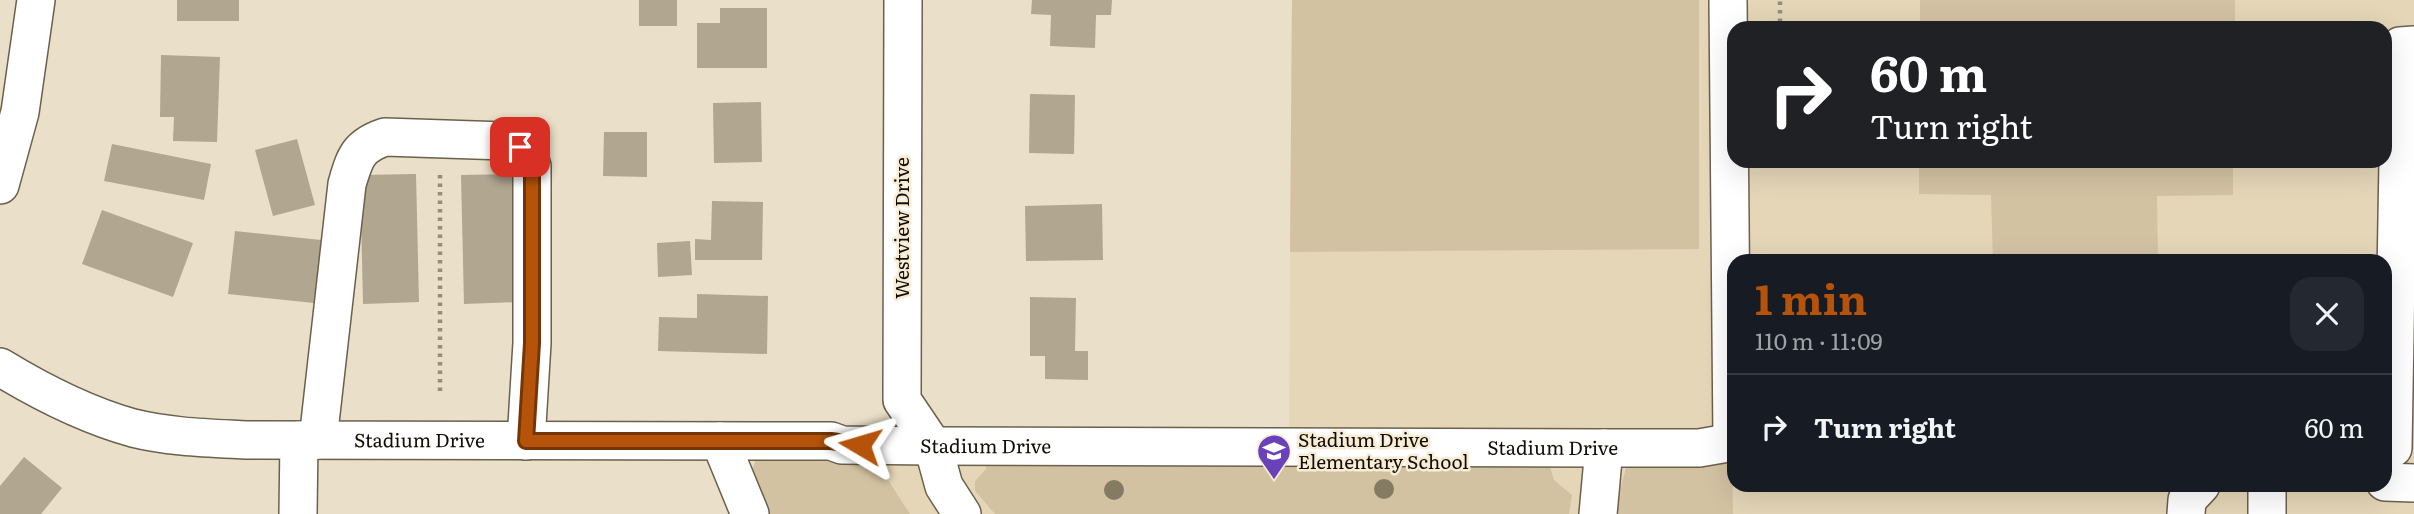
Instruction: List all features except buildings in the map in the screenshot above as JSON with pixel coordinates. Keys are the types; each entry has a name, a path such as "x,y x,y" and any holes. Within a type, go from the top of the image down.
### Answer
{"street":[{"path":"0,185 20,112 36,0"},
{"name":"Westview Drive","path":"903,0 902,400 933,446 944,486 962,514"},
{"path":"1728,0 1728,21"},
{"path":"2414,45 2400,46 2394,457 2414,483"},
{"path":"298,514 347,184 354,159 367,143 385,137 505,141 528,154 532,166 532,343 526,441"},
{"path":"1730,168 1731,254"},
{"name":"Stadium Drive","path":"0,367 64,402 132,428 177,436 308,440 831,441 842,445 933,446 1699,448 1727,443"},
{"path":"720,441 750,514"},
{"path":"1598,514 1604,448"},
{"path":"2186,514 2187,500 2194,492"},
{"path":"2267,492 2267,514"}],"path":[{"path":"1780,0 1780,21"},
{"path":"440,139 440,395"}],"shaded area":[{"path":"1292,0 2414,0 2414,514 817,514 831,441 1289,446"},
{"path":"1292,0 1699,0 1699,249 1290,252"},
{"path":"1920,0 2235,0 2235,21 1920,21"},
{"path":"1919,168 2233,168 2233,195 2157,196 2158,254 1993,254 1991,195 1919,194"},
{"path":"762,441 877,445 881,469 910,514 761,514 751,473"},
{"path":"1727,442 1727,492 1733,492 1733,514 1614,514 1631,448"},
{"name":"Stadium Drive Elementary School","path":"987,446 1544,447 1554,480 1572,495 1569,514 995,514 975,491 975,481 986,469"}],"place":[{"name":"Stadium Drive Elementary School","path":"1274,481"}],"route":[{"path":"520,147 528,154 532,166 532,343 526,441 831,441 842,445 860,445"}]}
